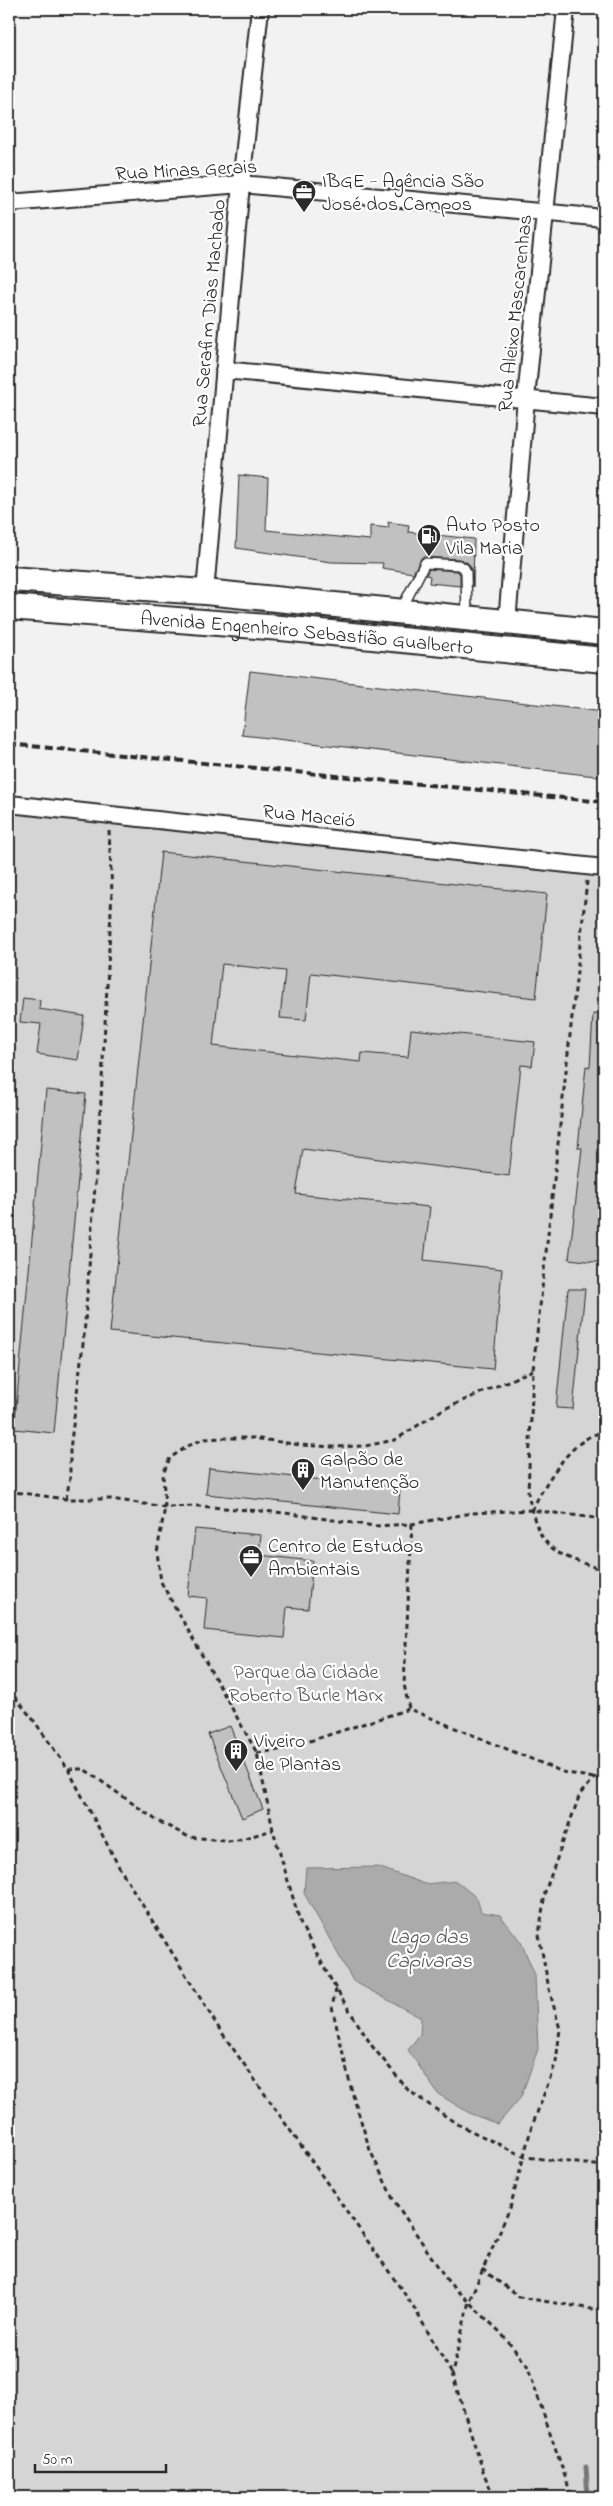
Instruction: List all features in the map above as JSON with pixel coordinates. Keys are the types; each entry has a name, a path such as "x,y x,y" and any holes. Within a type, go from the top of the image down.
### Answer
{"main road":[{"name":"Avenida Engenheiro Sebastião Gualberto","path":"9,578 205,592 604,632"},
{"name":"Avenida Engenheiro Sebastião Gualberto","path":"9,606 281,628 604,660"}],"street":[{"name":"Rua Serafim Dias Machado","path":"205,592 241,184 260,9"},
{"name":"Rua Aleixo Mascarenhas","path":"507,622 526,398 566,9"},
{"name":"Rua Minas Gerais","path":"9,203 241,184 604,218"},
{"path":"224,370 604,407"},
{"name":"Rua Maceió","path":"9,804 596,868"}],"lane":[{"path":"400,612 421,567 428,562 464,568 467,619"}],"path":[{"path":"66,1499 70,1478 70,1450 84,1336 100,1117 112,892 108,816"},
{"path":"596,868 533,1370 528,1492 531,1510 545,1543 560,1555 604,1570"},
{"path":"533,1370 442,1410 415,1429 388,1441 365,1446 332,1447 300,1445 254,1438 204,1439 188,1446 170,1458 163,1474 165,1507 156,1552 161,1582 257,1753 273,1830 301,1924 336,1989 372,2046 408,2090 457,2124 524,2157 604,2166"},
{"path":"531,1510 547,1480 566,1459 586,1439 604,1431"},
{"path":"9,1489 14,1492 66,1499 111,1498 165,1507 199,1506 285,1513 374,1526 412,1524 472,1513 531,1510 604,1519"},
{"path":"9,1497 14,1492"},
{"path":"409,1709 404,1684 412,1524"},
{"path":"9,1690 32,1718 68,1769 119,1867 220,2030 413,2306 452,2374 484,2474 494,2497"},
{"path":"257,1753 285,1749 409,1709 563,1772 604,1780"},
{"path":"452,2374 469,2301 510,2208 531,2129 556,2062 560,2029 549,1989 539,1935 545,1892 580,1794 604,1768"},
{"path":"68,1769 84,1769 156,1820 189,1837 234,1841 273,1830"},
{"path":"336,1989 332,2007 352,2092 370,2150 393,2200 449,2283 500,2332 527,2365 572,2497"},
{"path":"482,2269 519,2297 592,2309 604,2307"}],"green space":[{"name":"Parque da Cidade Roberto Burle Marx","path":"9,808 604,867 604,2497 9,2497"}],"water":[{"name":"Lago das Capivaras","path":"378,1867 425,1884 456,1881 477,1898 481,1912 500,1915 521,1942 535,1975 538,2049 521,2097 498,2124 471,2114 438,2094 408,2050 420,2034 421,2018 353,1981 304,1893 306,1868"}],"building":[{"path":"239,475 268,478 266,530 370,540 370,526 389,528 388,522 409,525 408,532 474,539 473,587 472,569 468,563 459,559 422,557 413,573 382,568 383,563 331,562 236,548"},
{"path":"429,569 457,571 460,574 460,586 429,583 430,576 426,575"},
{"path":"250,671 604,712 604,777 242,735"},
{"path":"161,852 547,894 536,998 311,973 306,1020 280,1018 285,971 222,964 213,1046 361,1062 362,1053 408,1057 411,1029 535,1042 532,1066 521,1065 509,1176 303,1149 296,1194 430,1207 424,1260 502,1269 493,1369 110,1332"},
{"path":"23,998 40,1000 39,1009 84,1016 78,1060 37,1054 41,1024 20,1022"},
{"path":"593,1014 604,1014 604,1263 569,1259 582,1148 578,1148 586,1066 590,1067"},
{"path":"46,1090 86,1094 54,1433 14,1429"},
{"path":"568,1289 585,1289 573,1409 556,1408"},
{"name":"Galpão de Manutenção","path":"209,1468 400,1488 398,1514 206,1494"},
{"name":"Centro de Estudos Ambientais","path":"195,1529 261,1535 259,1555 313,1561 308,1609 287,1607 284,1638 204,1630 207,1598 188,1596"},
{"name":"Viveiro de Plantas","path":"230,1726 263,1809 242,1818 208,1734"}],"waterway":[{"path":"586,2467 588,2497"}],"railway":[{"path":"9,744 604,802"}],"place":[{"name":"IBGE - Agência São José dos Campos","path":"304,213"},
{"name":"Auto Posto Vila Maria","path":"429,557"},
{"name":"Galpão de Manutenção","path":"303,1491"},
{"name":"Centro de Estudos Ambientais","path":"251,1578"},
{"name":"Viveiro de Plantas","path":"236,1772"}]}
